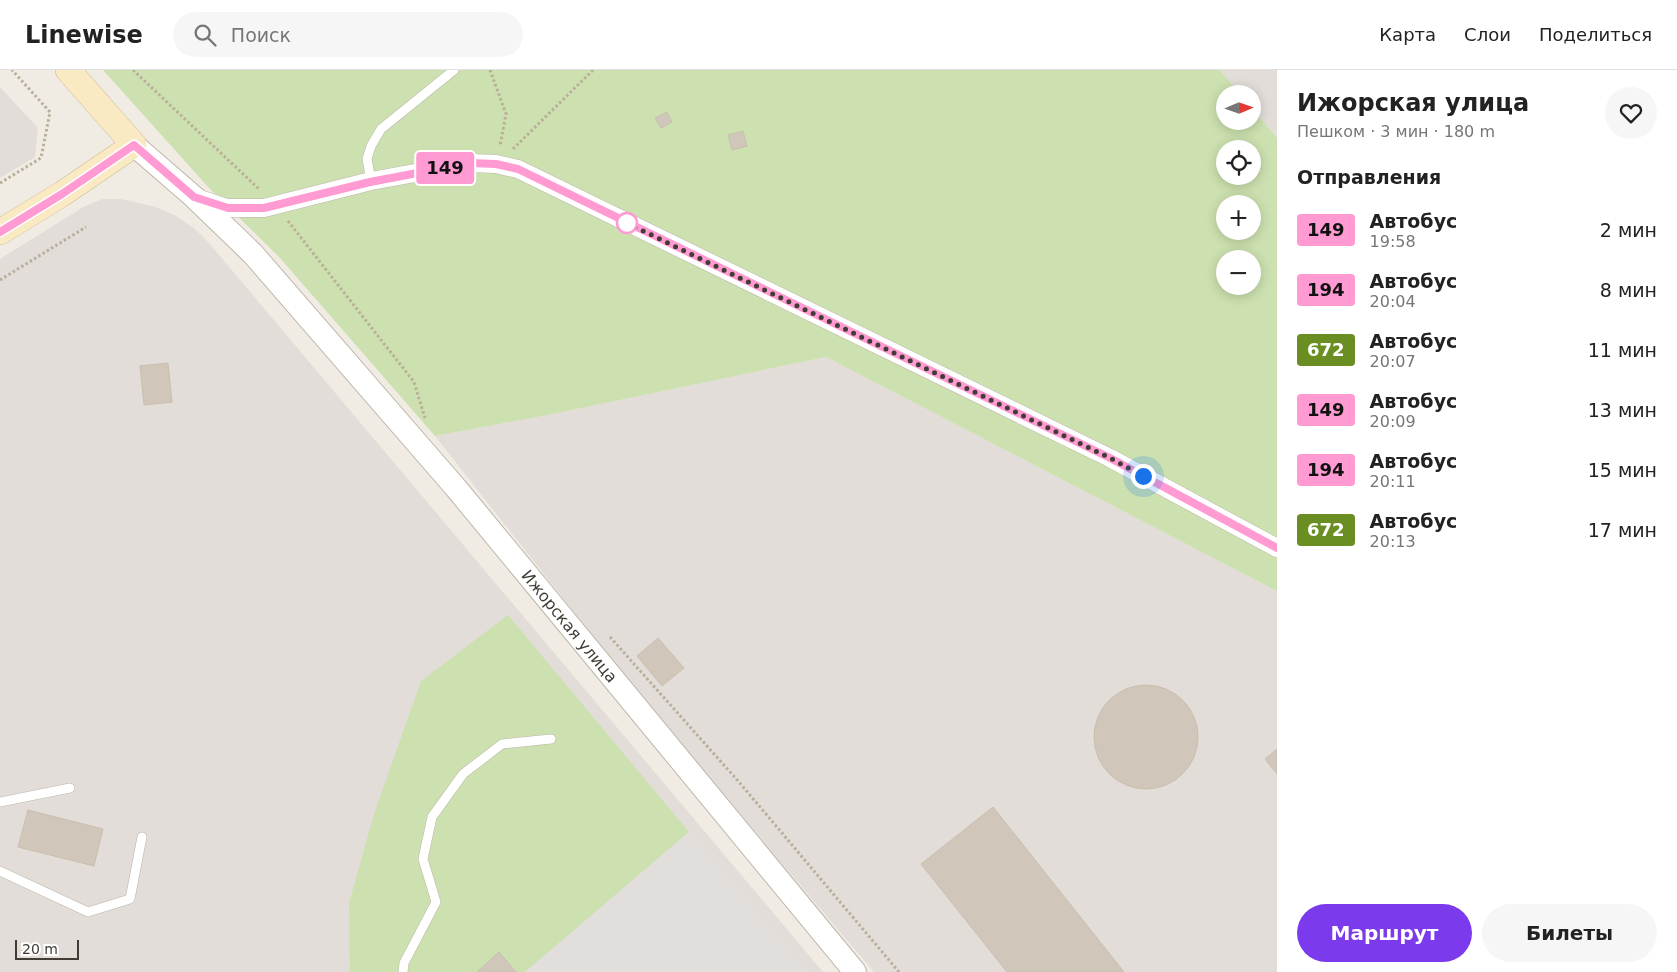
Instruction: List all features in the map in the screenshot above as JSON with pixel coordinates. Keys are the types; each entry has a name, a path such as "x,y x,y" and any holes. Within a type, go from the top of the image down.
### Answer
{"main road":[{"name":"Ижорская улица","path":"68,70 134,145"},
{"path":"0,232 62,194 134,145"}],"street":[{"name":"Ижорская улица","path":"134,145 194,197 252,254 456,488 856,972"},
{"path":"194,197 228,208 264,208 370,182 470,163 496,164 518,169 1110,458 1277,548"}],"lane":[{"path":"370,182 366,159 371,146 382,128 454,70"},
{"path":"403,972 404,963 436,902 423,859 432,817 463,774 502,744 551,739"},
{"path":"0,802 70,788"},
{"path":"0,871 88,912 130,899 142,837"}],"path":[{"path":"0,183 41,158 50,112 12,70"},
{"path":"133,70 276,205 414,382 428,426"},
{"path":"490,70 506,114 496,164"},
{"path":"496,164 594,70"},
{"path":"0,280 86,226"},
{"path":"608,635 739,782 899,972"}],"shaded area":[{"path":"1220,70 1277,70 1277,138 1261,119 1261,85 1232,85"},
{"path":"0,87 38,128 35,157 0,178"},
{"path":"102,199 121,199 156,207 176,216 194,228 209,243 823,972 0,972 0,259 85,206"},
{"path":"826,357 1277,591 1277,972 874,972 640,696 435,436 548,415"},
{"path":"689,832 808,972 525,972"}],"green space":[{"path":"103,70 1220,70 1232,85 1216,85 1216,130 1261,130 1261,119 1277,138 1277,591 826,357 548,415 435,436 280,258 209,188"},
{"path":"508,615 689,832 525,972 516,972 499,953 477,972 350,972 349,903 374,814 421,681"}],"building":[{"path":"667,112 672,122 661,128 655,118"},
{"path":"743,131 747,146 732,150 728,135"},
{"path":"168,363 172,402 144,405 140,366"},
{"path":"658,638 684,668 662,686 637,656"},
{"path":"1146,685 1166,689 1175,693 1183,700 1190,708 1194,717 1198,737 1194,757 1190,766 1183,774 1175,781 1166,785 1146,789 1126,785 1117,781 1109,774 1102,766 1098,757 1094,737 1098,717 1102,708 1109,700 1117,693 1126,689"},
{"path":"1277,749 1277,774 1265,759"},
{"path":"993,807 1124,972 1007,972 921,864"},
{"path":"28,810 103,829 94,866 18,847"},
{"path":"499,952 516,972 477,972"}],"bus line":[{"name":"149","path":"0,232 62,194 134,145 194,197 228,208 264,208 370,182 470,163 496,164 518,169 1110,458 1277,548"}],"route":[{"path":"627,223 1110,458 1143,476"}]}
